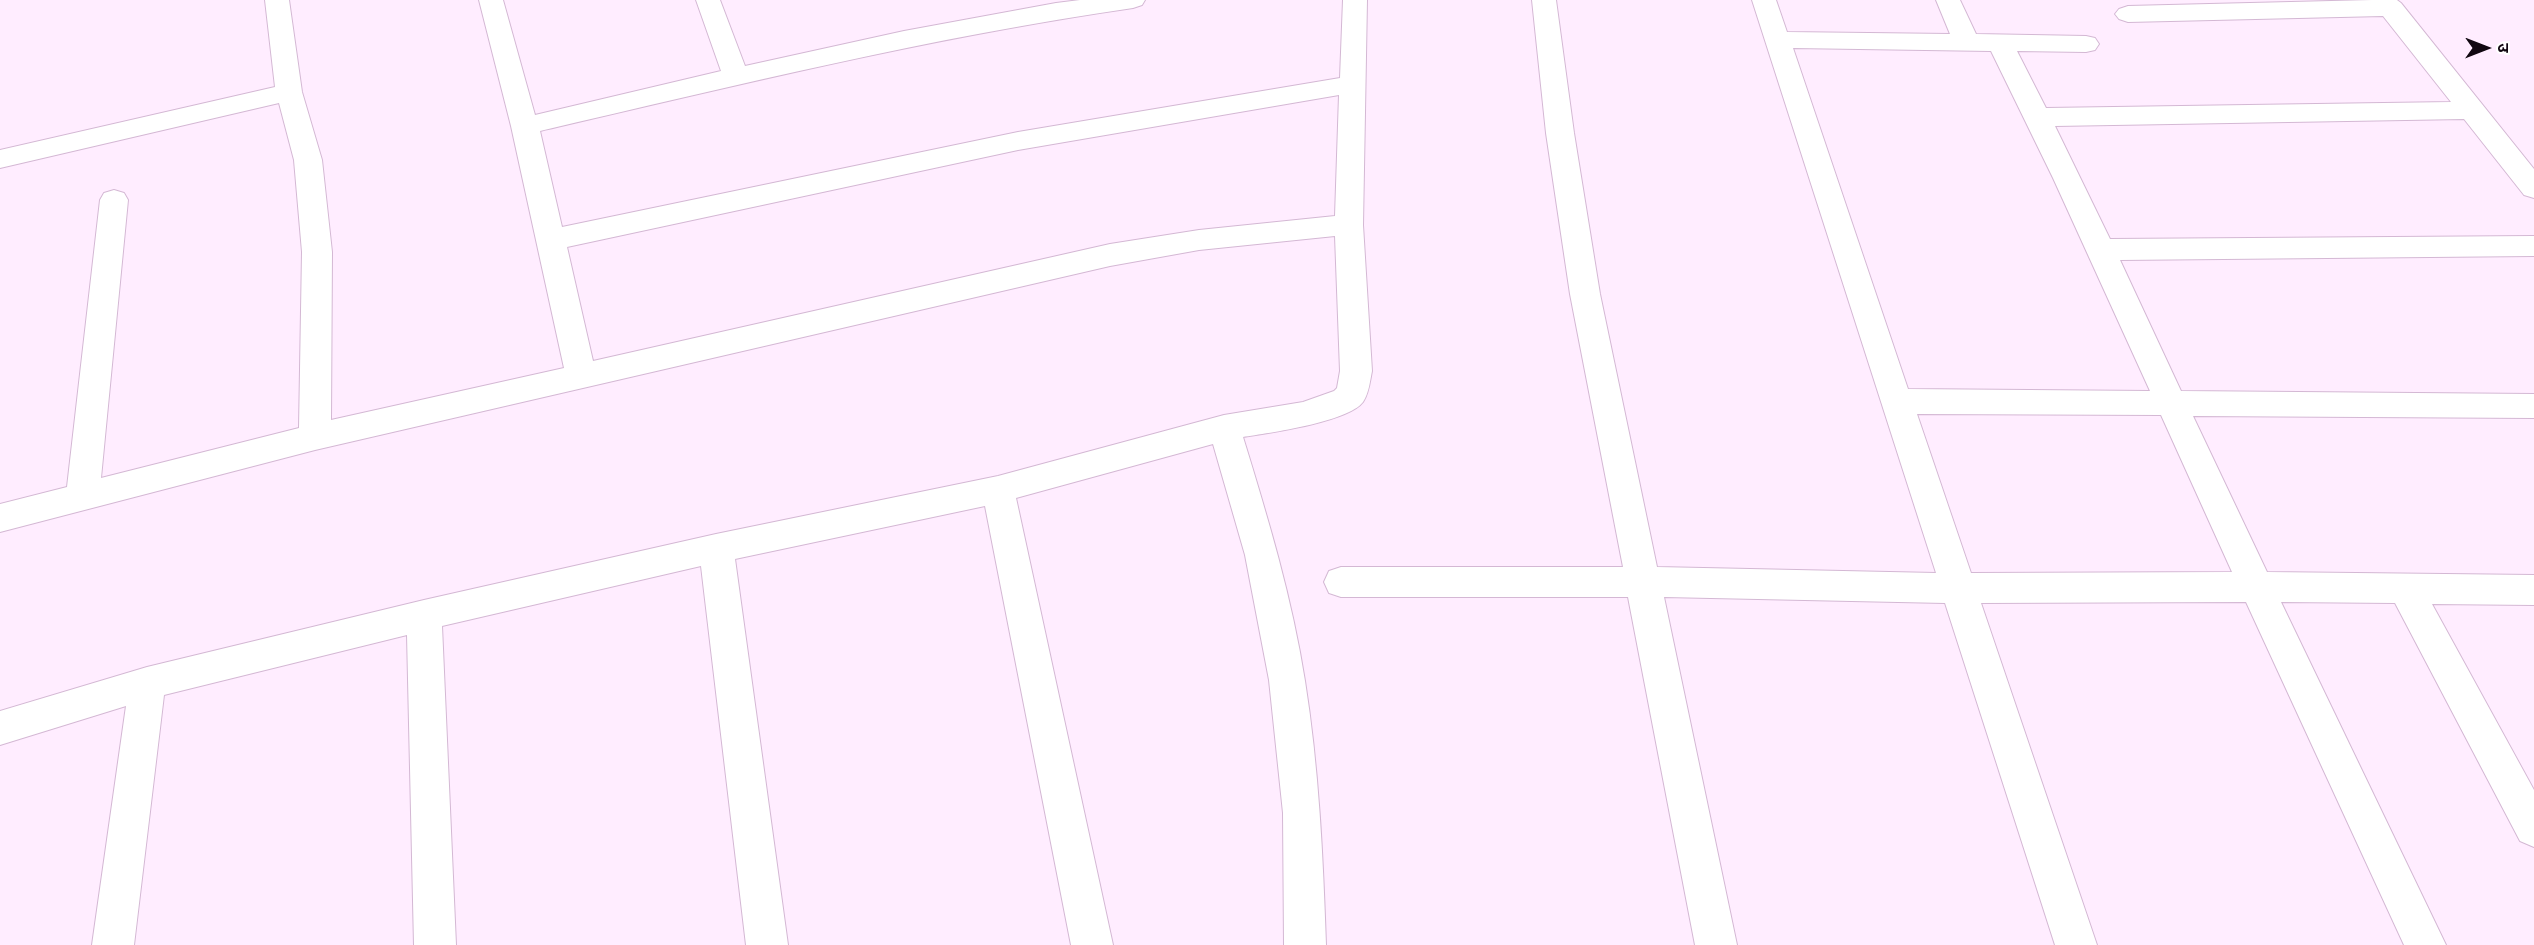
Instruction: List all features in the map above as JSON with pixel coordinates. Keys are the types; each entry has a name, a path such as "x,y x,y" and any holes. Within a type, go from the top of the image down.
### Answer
{"street":[{"path":"277,0 289,92 308,160 317,252 315,437"},
{"path":"491,0 525,126 581,376"},
{"path":"708,0 736,77"},
{"path":"525,126 988,21 1133,0"},
{"path":"0,728 147,683 424,615 716,548 998,490 1224,428 1304,414 1346,400 1352,393 1356,371 1349,225 1355,0"},
{"path":"1544,0 1560,133 1585,294 1716,945"},
{"path":"1764,0 2076,945"},
{"path":"1948,0 1967,43"},
{"path":"2128,14 2388,4 2533,186"},
{"path":"1777,40 2086,44"},
{"path":"2000,44 2102,250 2172,405 2425,945"},
{"path":"550,240 1018,141 1354,84"},
{"path":"0,159 289,92"},
{"path":"2038,117 2472,110"},
{"path":"83,495 114,200"},
{"path":"0,518 315,437 1168,243 1247,232 1349,225"},
{"path":"2102,250 2534,246"},
{"path":"1897,401 2172,405 2534,406"},
{"path":"1224,428 1262,555 1287,680 1302,813 1305,945"},
{"path":"998,490 1092,945"},
{"path":"716,548 767,945"},
{"path":"1341,582 1644,582 1958,588 2257,587 2534,590"},
{"path":"2406,590 2533,824"},
{"path":"424,615 435,945"},
{"path":"113,945 147,683"}]}
